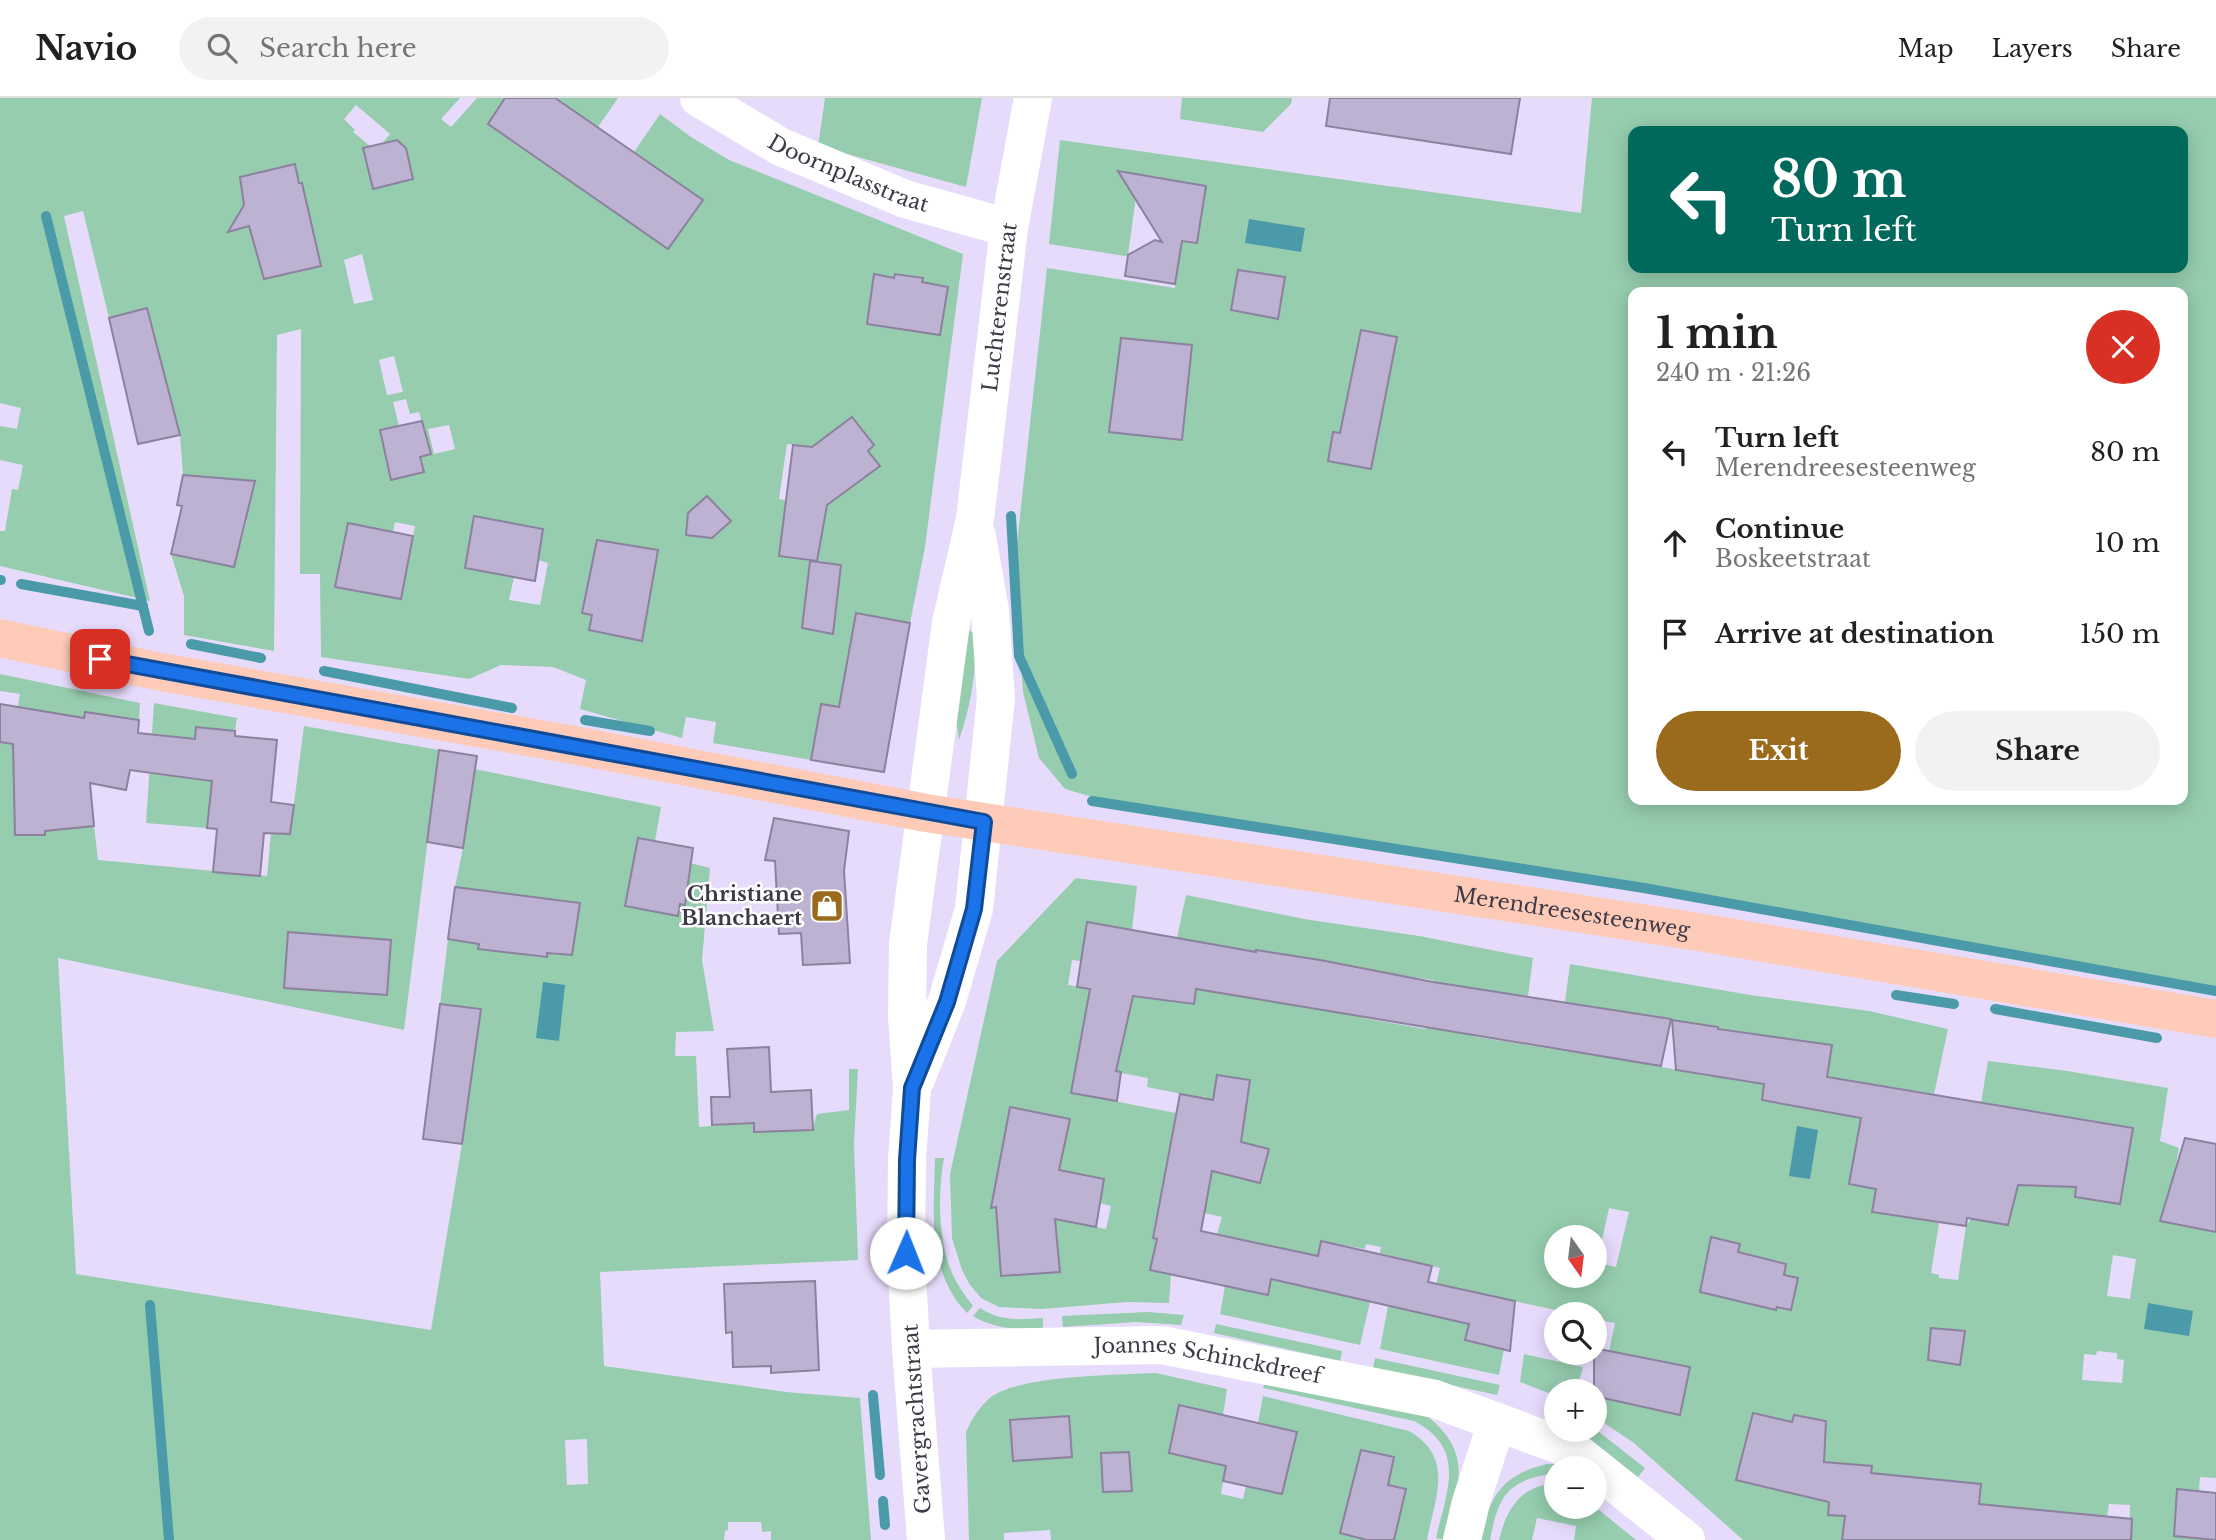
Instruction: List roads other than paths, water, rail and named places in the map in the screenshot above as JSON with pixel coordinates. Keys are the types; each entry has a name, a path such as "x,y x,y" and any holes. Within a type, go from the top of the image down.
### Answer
{"main road":[{"name":"Merendreesesteenweg","path":"0,638 162,672 556,742 926,813 1699,932 2216,1019"}],"street":[{"name":"Doornplasstraat","path":"699,98 781,147 905,199 1009,228"},
{"name":"Luchterenstraat","path":"926,813 951,623 975,519 1009,228 1032,98"},
{"name":"Luchterenstraat","path":"975,519 990,611 996,698 984,822"},
{"name":"Gavergrachtstraat","path":"926,813 908,944 907,1016 912,1088 907,1160 906,1253 926,1540"},
{"name":"Gavergrachtstraat","path":"912,1088 947,1002 974,909 984,822"},
{"name":"Joannes Schinckdreef","path":"911,1349 1162,1345 1434,1399 1573,1450 1686,1540"},
{"path":"1462,1540 1471,1502 1497,1422"}],"waterway":[{"path":"46,216 149,631"},
{"path":"1011,516 1019,656 1072,774"},
{"path":"21,584 143,606"},
{"path":"191,644 261,658"},
{"path":"324,671 512,708"},
{"path":"585,720 650,731"},
{"path":"1092,801 1644,888 2216,991"},
{"path":"1896,995 1954,1004"},
{"path":"1995,1009 2157,1038"},
{"path":"150,1305 169,1540"},
{"path":"873,1395 880,1475"},
{"path":"883,1501 885,1525"}],"place":[{"name":"Christiane Blanchaert","path":"827,906"}]}
